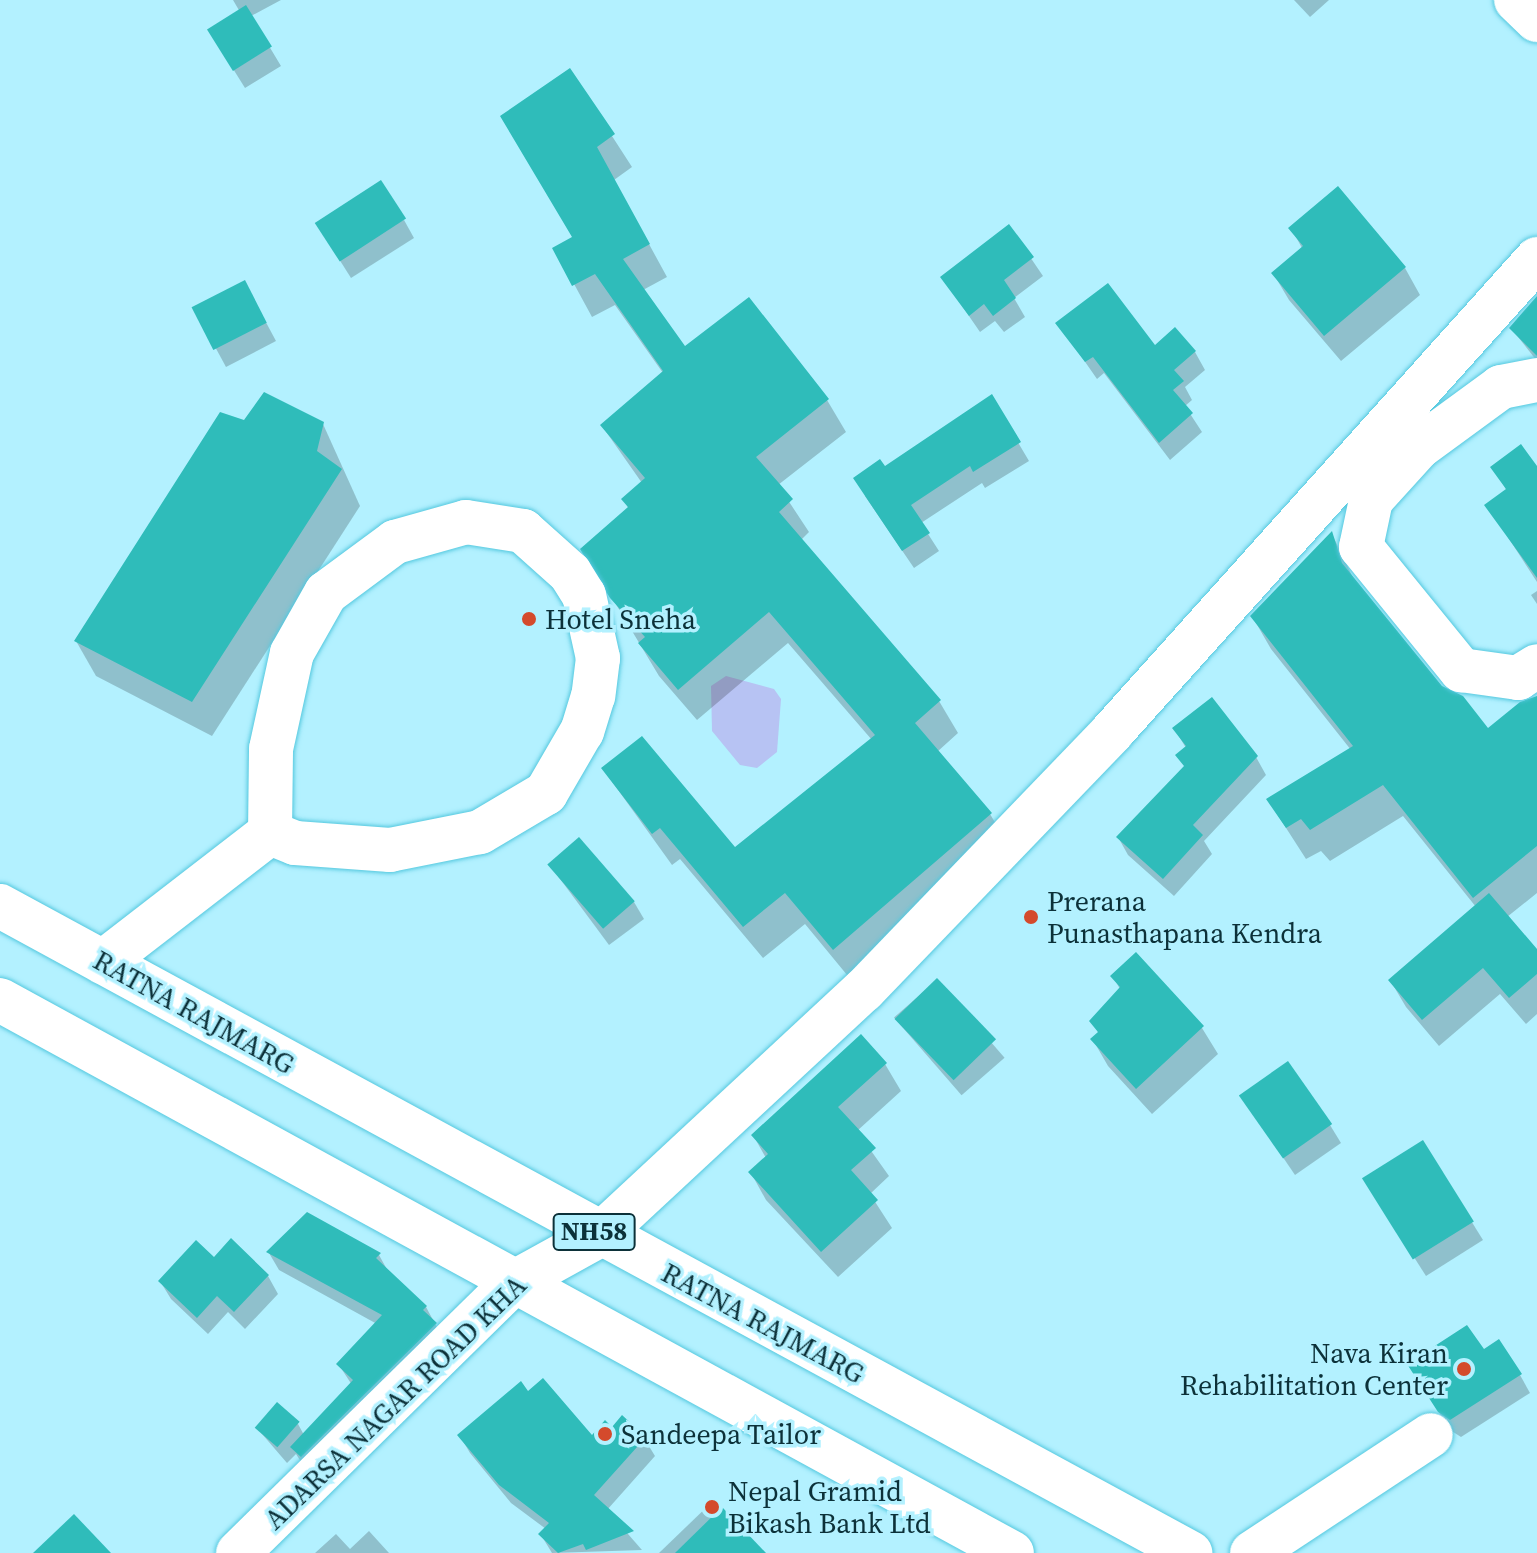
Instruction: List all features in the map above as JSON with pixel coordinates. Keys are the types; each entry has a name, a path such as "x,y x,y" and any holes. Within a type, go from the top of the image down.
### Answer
{"main road":[{"path":"1516,0 1537,20"},
{"name":"ADARSA NAGAR ROAD KHA","path":"238,1553 513,1283 600,1235 864,990 1091,754 1537,259"},
{"path":"1537,380 1501,387 1419,447 1371,500 1361,547 1461,670 1518,678 1537,666"},
{"path":"466,522 523,531 570,573 584,595 598,658 582,731 546,793 480,832 390,850 295,843 270,833 271,749 292,653 326,593 395,542 466,522"},
{"path":"103,962 270,833"},
{"name":"RATNA RAJMARG","path":"0,906 600,1235 1190,1553"},
{"path":"0,1000 1012,1553"},
{"path":"1252,1553 1431,1435"}],"water":[{"path":"726,676 774,689 781,699 777,752 757,768 740,765 712,731 711,686"}],"building":[{"path":"246,5 272,47 233,71 207,29"},
{"path":"570,68 615,134 597,147 650,244 623,259 685,346 749,297 829,399 756,457 793,499 779,512 941,700 915,723 992,813 833,950 785,893 743,927 660,828 652,834 601,768 642,736 735,847 875,735 769,612 678,690 638,643 645,637 610,598 580,549 628,507 621,499 645,478 600,425 663,371 595,274 572,286 552,248 572,237 500,116"},
{"path":"381,180 406,219 340,262 315,223"},
{"path":"1338,186 1406,267 1324,336 1271,273 1303,246 1288,228"},
{"path":"1009,224 1034,257 1004,280 1016,298 993,316 984,304 969,316 940,277"},
{"path":"245,280 267,323 213,350 192,307"},
{"path":"1108,283 1155,345 1175,327 1196,351 1174,370 1184,381 1173,390 1193,413 1159,443 1093,357 1085,362 1055,323"},
{"path":"1537,296 1537,356 1509,328"},
{"path":"264,392 324,422 317,451 342,469 192,702 74,641 220,412 244,420"},
{"path":"992,394 1021,442 973,472 970,466 911,505 930,533 902,551 853,478 880,459 885,466"},
{"path":"1521,444 1537,466 1537,578 1484,505 1506,489 1490,467"},
{"path":"1332,531 1342,563 1442,686 1463,696 1488,728 1520,702 1537,696 1537,846 1473,898 1383,785 1310,830 1301,819 1286,828 1266,799 1353,746 1250,616"},
{"path":"1212,697 1258,756 1193,825 1203,835 1163,879 1116,837 1184,766 1175,755 1186,746 1172,728"},
{"path":"579,837 635,901 603,929 547,865"},
{"path":"1489,893 1537,949 1537,974 1509,998 1483,968 1422,1020 1388,980"},
{"path":"1136,952 1204,1026 1136,1089 1090,1039 1098,1032 1089,1021 1120,987 1110,976"},
{"path":"937,978 996,1039 954,1080 895,1019"},
{"path":"861,1034 887,1063 838,1107 876,1148 851,1170 878,1200 821,1252 748,1172 768,1154 751,1135"},
{"path":"1288,1061 1332,1124 1283,1158 1239,1095"},
{"path":"1423,1140 1474,1221 1413,1260 1362,1178"},
{"path":"307,1212 381,1253 376,1258 427,1306 423,1310 437,1323 301,1457 290,1447 353,1380 336,1364 382,1315 266,1252"},
{"path":"231,1238 269,1275 234,1312 217,1296 197,1318 158,1281 196,1240 214,1257"},
{"name":"Nava Kiran Rehabilitation Center","path":"1467,1325 1484,1349 1499,1339 1522,1374 1450,1420 1438,1412 1407,1364"},
{"path":"543,1378 592,1435 605,1420 612,1427 622,1415 646,1437 594,1495 634,1531 586,1550 583,1544 558,1553 538,1534 549,1523 499,1485 457,1435 521,1381 528,1391"},
{"path":"277,1402 300,1422 277,1447 255,1428"},
{"path":"722,1507 766,1553 675,1553"},
{"path":"74,1514 111,1553 33,1553"}],"place":[{"name":"Hotel Sneha","path":"529,619"},
{"name":"Prerana Punasthapana Kendra","path":"1031,917"},
{"name":"Nava Kiran Rehabilitation Center","path":"1464,1369"},
{"name":"Sandeepa Tailor","path":"605,1434"},
{"name":"Nepal Gramid Bikash Bank Ltd","path":"712,1507"}]}
